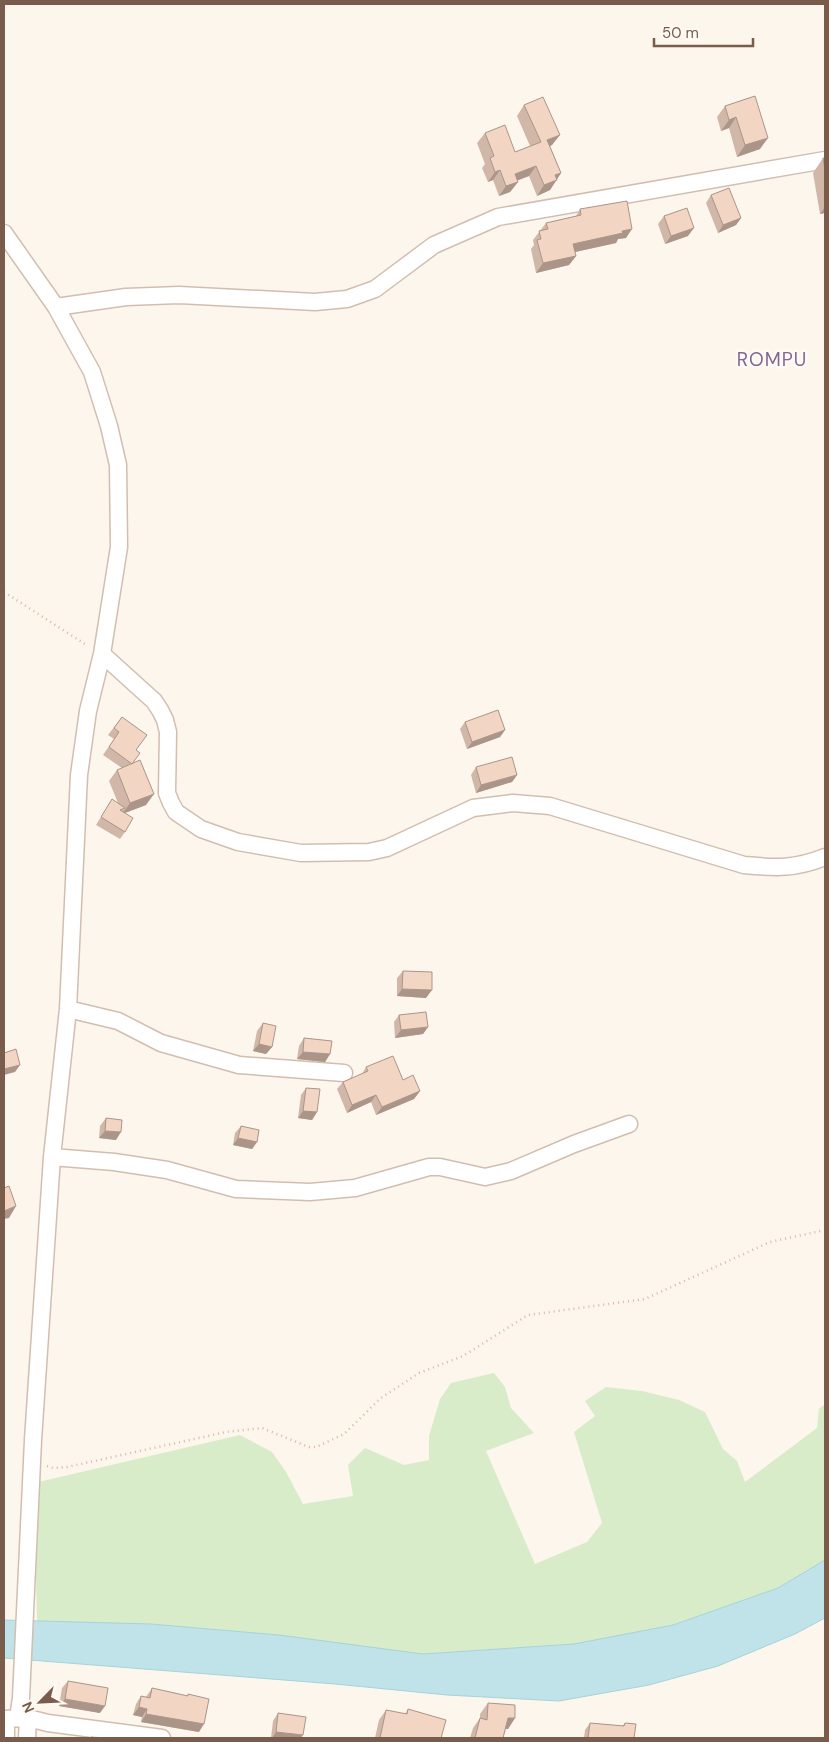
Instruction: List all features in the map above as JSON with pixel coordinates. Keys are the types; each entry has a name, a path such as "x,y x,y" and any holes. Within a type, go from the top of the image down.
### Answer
{"street":[{"path":"56,307 126,297 179,295 315,302 347,299 375,288 434,245 498,217 825,160"},
{"path":"4,233 56,307 92,372 109,426 118,465 119,547 102,654 88,711 79,775 68,1009 52,1157 33,1450 21,1698 6,1738"},
{"path":"102,654 154,701 165,720 168,744 167,793 176,812 201,830 238,842 301,853 369,852 387,848 473,808 513,803 550,806 744,865 777,868 806,864 825,857"},
{"path":"68,1009 118,1021 161,1043 240,1065 344,1073"},
{"path":"52,1157 114,1162 167,1170 236,1189 310,1192 355,1188 429,1167 440,1167 485,1177 511,1171 574,1144 628,1124"},
{"path":"14,1719 27,1738"},
{"path":"14,1719 162,1738"}],"path":[{"path":"4,592 102,654"},
{"path":"33,1450 42,1464 53,1468 226,1432 262,1428 309,1447 316,1447 344,1434 381,1398 419,1373 463,1356 528,1315 645,1298 770,1242 825,1230"}],"green space":[{"path":"494,1373 505,1387 511,1408 534,1433 486,1451 535,1564 587,1542 602,1523 574,1432 595,1416 585,1401 606,1387 642,1391 679,1400 705,1412 723,1449 737,1461 745,1482 817,1428 819,1409 825,1404 825,1560 778,1588 673,1625 574,1644 423,1654 279,1635 151,1624 37,1621 34,1483 240,1435 272,1452 286,1472 303,1504 353,1496 348,1465 365,1448 404,1465 429,1460 429,1436 440,1399 451,1383"}],"water":[{"path":"825,1560 825,1618 795,1634 718,1666 649,1685 559,1701 447,1695 335,1684 4,1658 4,1620 151,1624 279,1635 423,1654 574,1644 673,1625 778,1588"}],"building":[{"path":"755,96 768,138 745,145 736,117 729,120 725,106"},
{"path":"543,97 560,135 547,140 561,173 555,175 557,180 544,185 536,166 515,174 518,182 506,186 500,170 495,172 490,158 494,156 485,133 505,125 515,152 541,142 524,105"},
{"path":"729,188 741,218 723,225 711,195"},
{"path":"627,201 632,229 622,231 623,233 573,244 576,256 543,263 537,240 541,239 539,231 548,229 546,223 581,215 580,209"},
{"path":"687,208 694,228 671,236 664,216"},
{"path":"498,710 505,730 472,742 465,722"},
{"path":"122,717 147,735 136,750 140,753 132,764 109,747 119,732 114,728"},
{"path":"512,757 517,775 481,785 476,767"},
{"path":"140,760 154,794 130,803 117,770"},
{"path":"112,799 125,808 120,810 133,818 125,832 101,817"},
{"path":"403,971 432,972 432,990 402,989"},
{"path":"426,1012 428,1027 401,1030 399,1015"},
{"path":"263,1023 276,1026 272,1047 259,1044"},
{"path":"304,1038 332,1041 330,1054 303,1052"},
{"path":"16,1049 20,1065 4,1069 4,1053"},
{"path":"393,1056 403,1080 413,1075 420,1091 382,1107 376,1095 352,1105 343,1082 368,1071 366,1067"},
{"path":"306,1088 320,1089 317,1112 303,1111"},
{"path":"106,1118 122,1120 121,1132 105,1131"},
{"path":"241,1126 259,1130 257,1142 238,1138"},
{"path":"9,1186 16,1206 4,1211 4,1188"},
{"path":"68,1681 108,1688 105,1706 65,1699"},
{"path":"152,1688 209,1699 204,1724 146,1714 147,1709 139,1707 141,1696 150,1698"},
{"path":"488,1703 515,1705 515,1718 508,1718 503,1738 475,1738 480,1718 487,1720"},
{"path":"408,1709 446,1720 441,1738 380,1738 386,1710 407,1714"},
{"path":"278,1713 306,1717 303,1735 276,1732"},
{"path":"590,1723 624,1726 625,1723 636,1724 634,1738 588,1738"}],"district":[{"name":"ROMPU","path":"772,359"}]}
